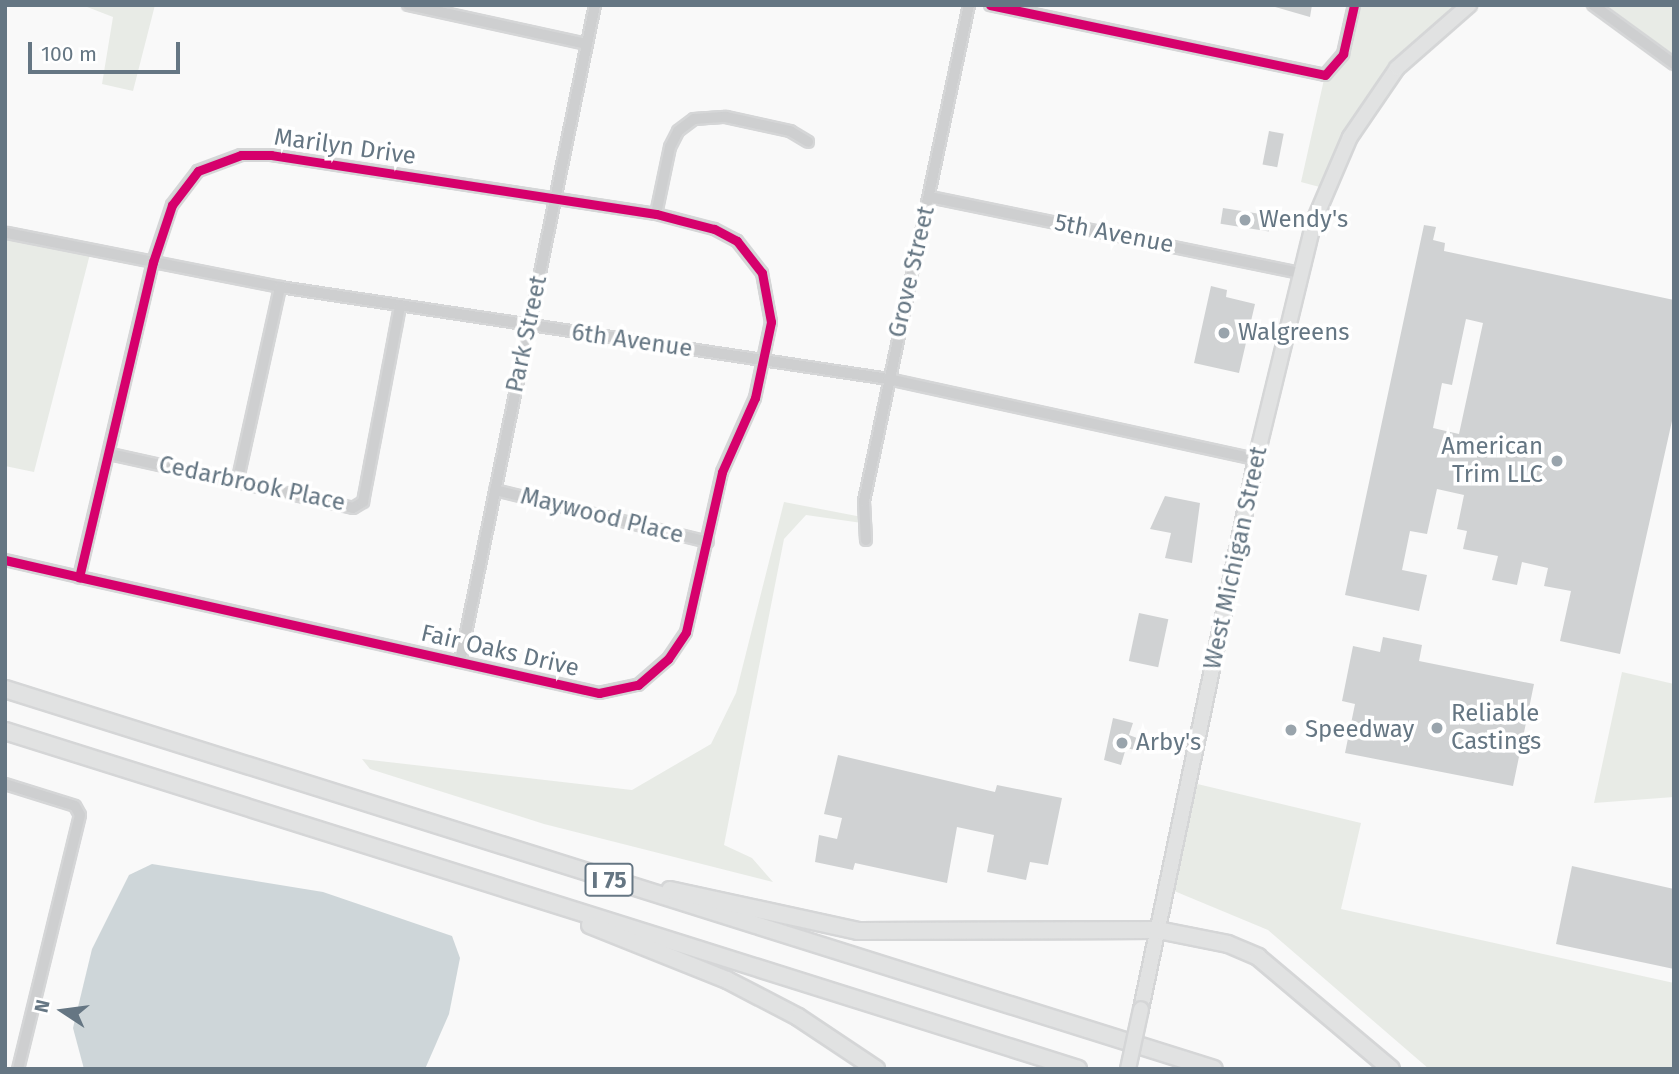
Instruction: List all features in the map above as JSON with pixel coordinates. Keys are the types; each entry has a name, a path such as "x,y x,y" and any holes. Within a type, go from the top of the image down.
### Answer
{"highway":[{"name":"I 75","path":"5,689 1214,1069"},
{"name":"I 75","path":"5,731 1078,1069"},
{"path":"579,870 858,931 1158,930 1228,944 1258,957 1391,1069"},
{"path":"517,893 727,980 798,1017 876,1069"}],"main road":[{"name":"West Michigan Street","path":"1128,1069 1256,459 1298,273 1350,137 1397,68 1468,5"}],"street":[{"path":"408,5 587,44"},
{"name":"Park Street","path":"460,662 594,5"},
{"name":"Grove Street","path":"866,540 864,501 970,5"},
{"path":"990,5 1325,75 1343,54 1354,5"},
{"path":"1593,5 1674,64"},
{"path":"656,214 670,148 678,131 694,119 726,117 790,131 808,142"},
{"name":"Marilyn Drive","path":"79,577 153,262 172,205 198,171 241,155 555,197 656,214 714,229 752,256 770,295 763,359"},
{"name":"5th Avenue","path":"930,197 1298,273"},
{"name":"6th Avenue","path":"7,233 280,287 529,327 888,379 1256,459"},
{"path":"237,483 280,287"},
{"name":"Cedarbrook Place","path":"110,454 353,508 363,502 400,306"},
{"name":"Fair Oaks Drive","path":"5,560 599,693 638,685 668,659 686,632 722,472 755,398 763,359"},
{"name":"Maywood Place","path":"495,489 708,542"},
{"path":"5,784 75,806 80,814 18,1069"}],"shaded area":[{"path":"82,5 155,5 133,91 102,84 113,17"},
{"path":"1354,5 1468,5 1397,68 1327,189 1301,182 1325,75 1336,68"},
{"path":"1593,5 1674,5 1674,64"},
{"path":"5,230 90,254 34,472 5,466"},
{"path":"784,502 862,517 862,523 806,515 784,539 724,845 752,858 773,882 544,824 370,769 362,759 632,790 711,744 736,693"},
{"path":"1622,672 1674,684 1674,797 1594,803"},
{"path":"1189,782 1361,823 1341,909 1674,983 1674,1069 1429,1069 1268,930 1167,888"},
{"path":"152,864 323,892 452,936 460,958 449,1014 425,1069 84,1069 73,1028 92,949 129,875"}],"building":[{"path":"1268,5 1312,5 1310,17"},
{"path":"1269,131 1284,134 1277,167 1263,164"},
{"name":"Wendy's","path":"1223,208 1271,216 1269,231 1220,224"},
{"name":"American Trim LLC","path":"1424,225 1436,227 1433,240 1445,243 1444,251 1674,300 1674,412 1620,654 1560,641 1571,591 1544,586 1548,568 1522,562 1517,585 1492,580 1498,556 1463,549 1467,531 1457,529 1464,495 1437,489 1427,534 1410,531 1402,570 1427,575 1419,611 1345,595","holes":["1466,319 1483,323 1459,434 1433,428 1442,383 1452,385"]},
{"name":"Walgreens","path":"1211,286 1227,290 1226,297 1255,304 1239,373 1194,363"},
{"path":"1165,496 1200,503 1192,563 1165,558 1171,533 1150,529"},
{"path":"1139,613 1168,619 1158,667 1129,661"},
{"name":"Reliable Castings","path":"1383,637 1422,645 1419,661 1534,684 1513,786 1345,753 1355,704 1342,701 1353,646 1380,652"},
{"name":"Arby's","path":"1113,718 1133,723 1129,735 1137,738 1135,750 1126,748 1121,765 1104,760"},
{"path":"838,755 995,792 997,785 1062,798 1048,865 1030,862 1026,880 987,872 994,835 957,827 947,883 855,863 853,870 815,862 819,835 837,839 842,818 824,814"},
{"path":"1572,866 1674,889 1674,969 1556,944"}],"cycle path":[{"path":"990,5 1325,75 1343,54 1354,5"},
{"path":"5,560 79,577 599,693 638,685 668,659 686,632 722,472 755,398 771,322 762,273 737,241 714,229 656,214 271,155 241,155 198,171 172,205 153,262 79,577"}],"place":[{"name":"Wendy's","path":"1245,220"},
{"name":"Walgreens","path":"1224,333"},
{"name":"American Trim LLC","path":"1557,461"},
{"name":"Reliable Castings","path":"1437,728"},
{"name":"Speedway","path":"1291,730"},
{"name":"Arby's","path":"1122,743"}]}
